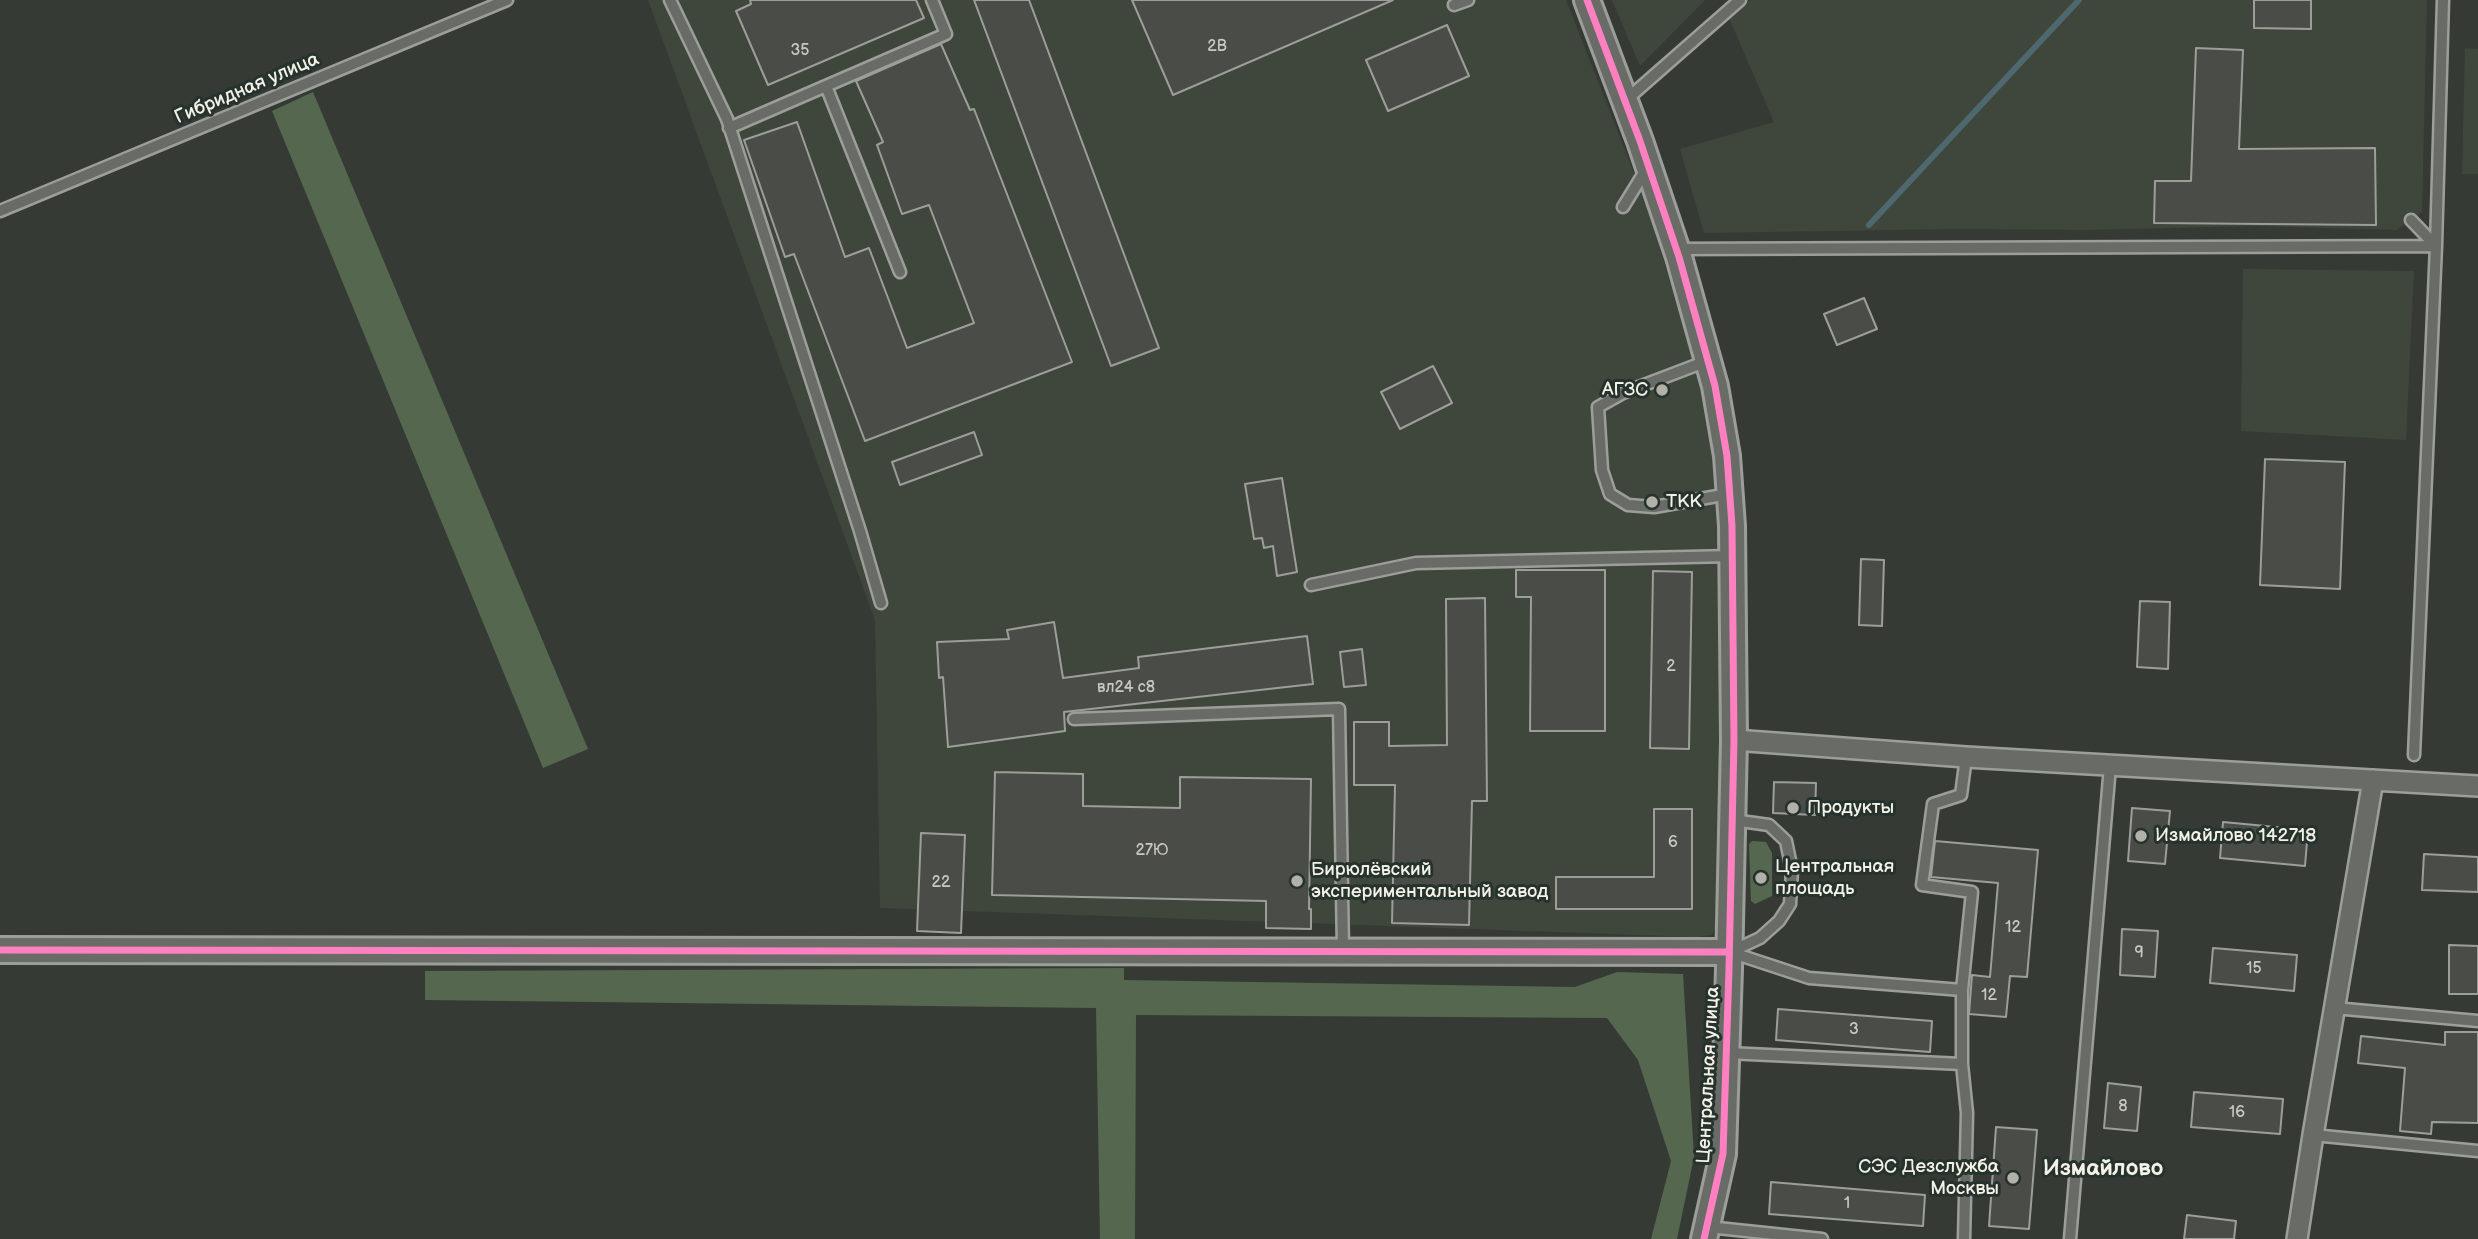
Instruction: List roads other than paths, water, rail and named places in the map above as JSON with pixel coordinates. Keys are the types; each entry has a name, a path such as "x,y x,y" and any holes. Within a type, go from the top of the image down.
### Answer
{"street":[{"name":"Центральная улица","path":"1587,0 1649,165 1709,361 1722,425 1730,494 1734,740 1727,1052 1723,1154 1706,1233"},
{"path":"1734,740 2110,766 2478,786"},
{"path":"2297,1239 2312,1135 2373,780"},
{"path":"0,950 1730,952"}],"lane":[{"name":"Гибридная улица","path":"0,211 507,0"},
{"path":"670,0 729,128 881,603"},
{"path":"729,128 946,34 932,0"},
{"path":"1454,5 1468,0"},
{"path":"1625,101 1740,0"},
{"path":"2414,755 2443,0"},
{"path":"826,86 900,272"},
{"path":"1623,207 1649,165"},
{"path":"2411,220 2435,246"},
{"path":"1676,249 2435,246"},
{"path":"1709,361 1623,393 1598,407 1602,470 1610,494 1628,505 1654,507 1730,494"},
{"path":"1311,585 1416,563 1732,556"},
{"path":"1074,719 1339,709 1343,951"},
{"path":"1964,1239 1967,1113 1962,1064 1962,990 1972,892 1922,885 1933,804 1961,795 1966,757"},
{"path":"2070,1239 2110,766"},
{"path":"1730,952 1760,938 1779,920 1790,904 1792,870 1786,841 1769,825 1732,820"},
{"path":"1730,952 1809,978 1962,990"},
{"path":"2334,1008 2478,1021"},
{"path":"1727,1052 1962,1064"},
{"path":"2312,1135 2478,1151"},
{"path":"1706,1233 1822,1239"}],"waterway":[{"path":"1869,225 2079,0"}],"place":[{"name":"АГЗС","path":"1662,390"},
{"name":"ТКК","path":"1652,502"},
{"name":"Продукты","path":"1793,808"},
{"name":"Измайлово 142718","path":"2141,836"},
{"name":"Центральная площадь","path":"1761,878"},
{"name":"Бирюлёвский экспериментальный завод","path":"1297,881"},
{"name":"СЭС Дезслужба Москвы","path":"2013,1178"}],"district":[{"name":"Измайлово","path":"2103,1169"}]}
